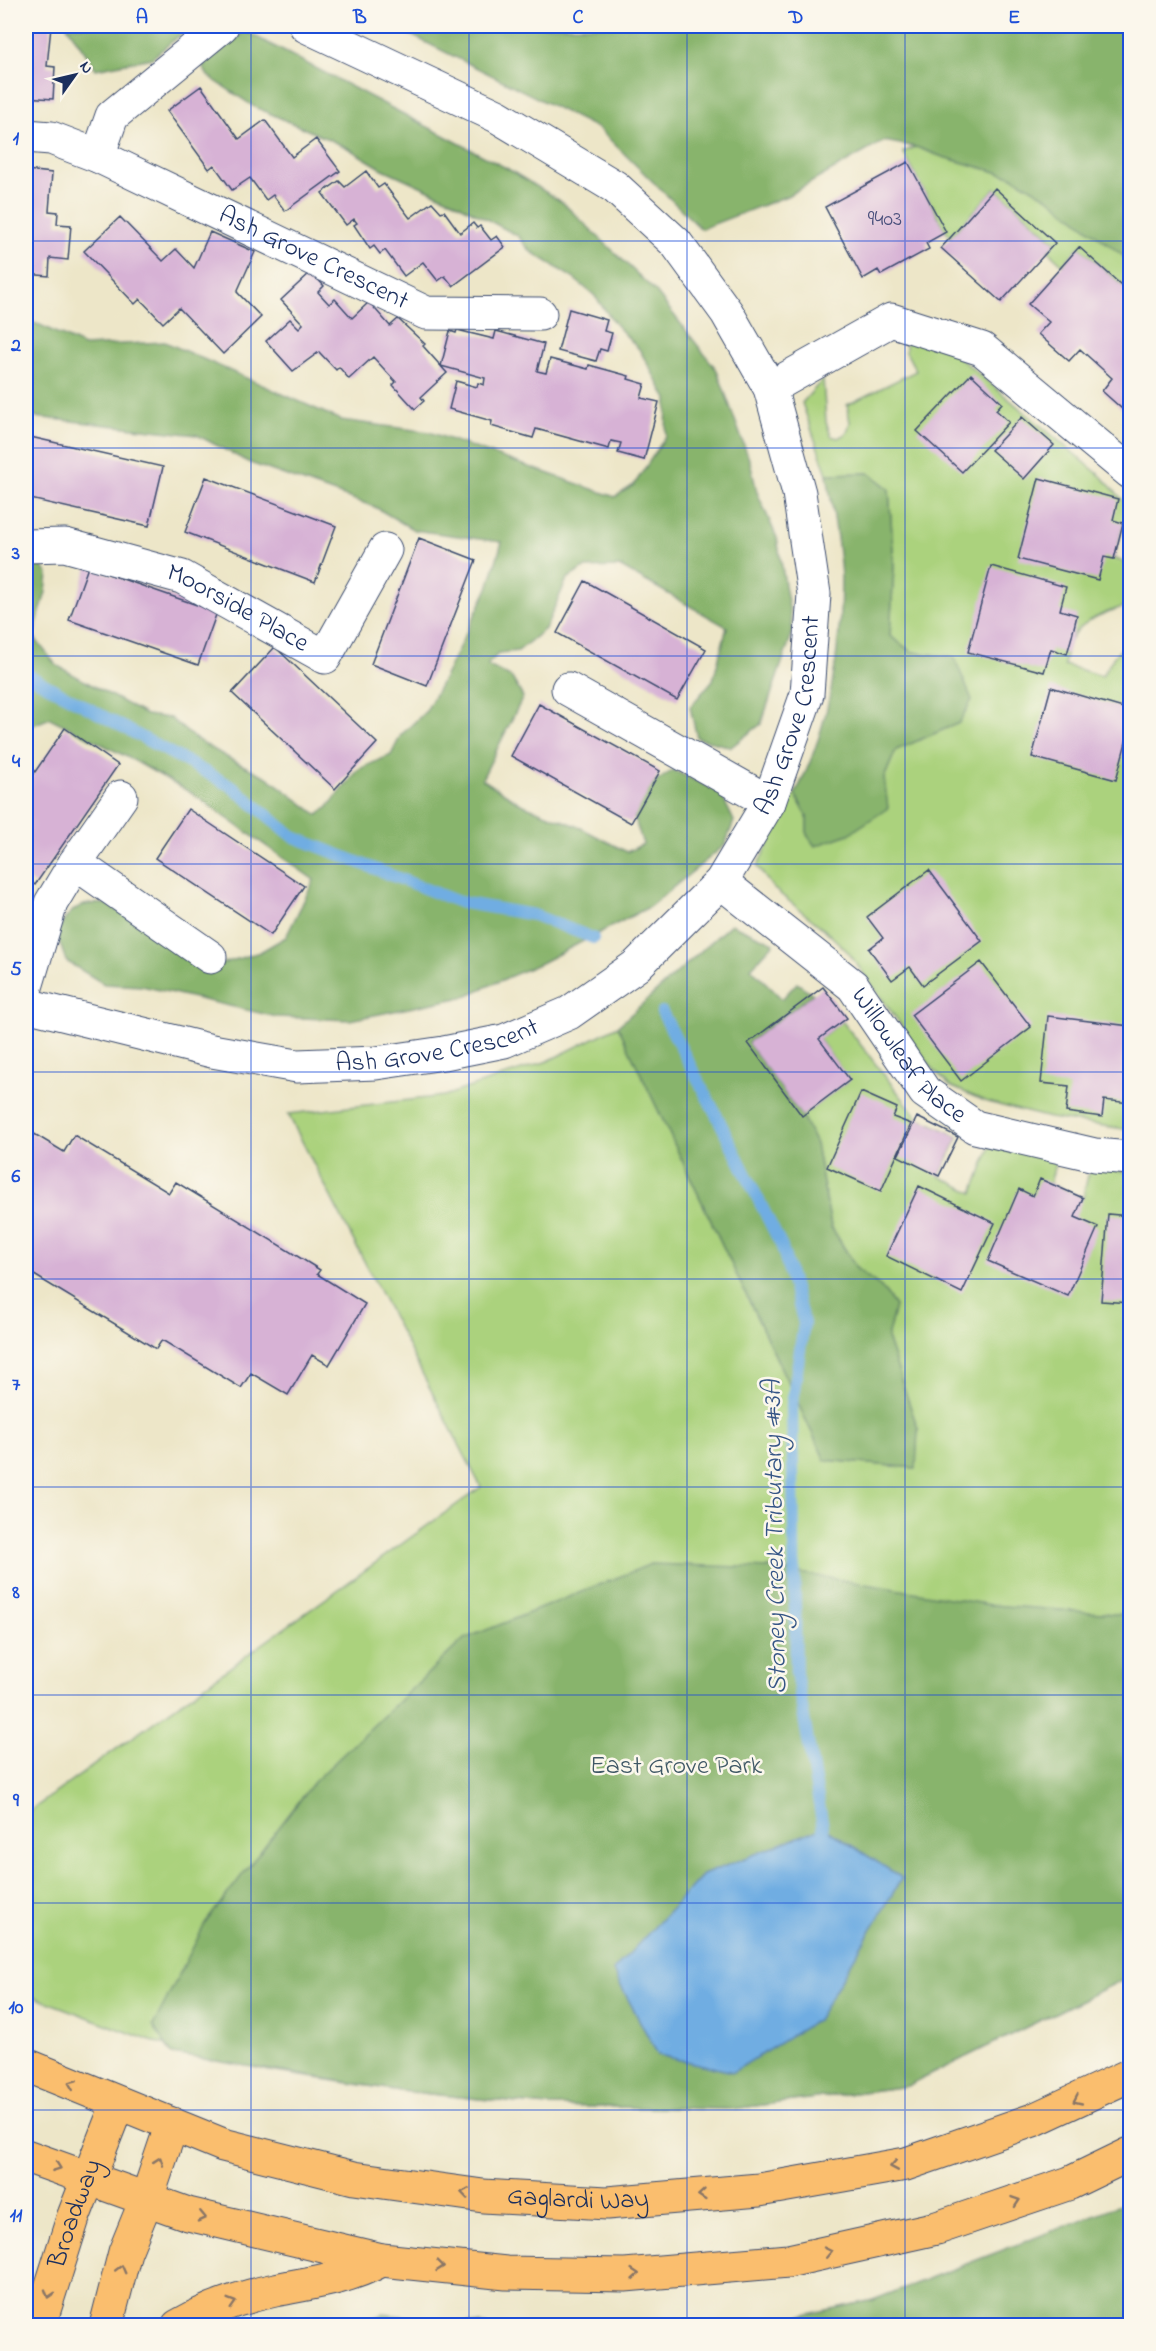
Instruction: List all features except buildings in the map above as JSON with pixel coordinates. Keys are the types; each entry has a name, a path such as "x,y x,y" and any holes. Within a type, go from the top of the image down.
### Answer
{"main road":[{"name":"Gaglardi Way","path":"26,2065 223,2145 354,2178 483,2196 607,2203 759,2190 906,2164 1033,2120 1131,2075"},
{"name":"Broadway","path":"39,2325 88,2178 118,2103"},
{"path":"106,2325 125,2252 147,2198 172,2124"},
{"path":"26,2156 188,2214 382,2260 506,2273 625,2275 788,2261 937,2228 1070,2183 1131,2154"},
{"path":"178,2325 201,2312 272,2290 342,2277 382,2260"}],"street":[{"path":"98,156 112,116 222,26"},
{"name":"Ash Grove Crescent","path":"26,1005 212,1050 297,1066 376,1063 504,1041 569,1013 636,966 721,882 769,801 807,694 814,594 799,493 770,388 728,313 676,243 615,187 498,116 306,26"},
{"name":"Ash Grove Crescent","path":"26,136 51,138 98,156 426,313 540,314"},
{"path":"770,388 891,320 982,349 1131,472"},
{"name":"Moorside Place","path":"26,546 65,545 182,577 325,657 385,550"},
{"path":"568,689 769,801"},
{"path":"26,987 51,903 75,863 121,798"},
{"path":"75,863 210,957"},
{"name":"Willowleaf Place","path":"721,882 853,986 925,1092 975,1127 1095,1155 1131,1158"}],"green space":[{"path":"67,26 191,26 152,58 96,69"},
{"path":"393,26 1130,26 1130,261 1050,199 1011,176 916,147 884,141 787,196 701,229 599,129"},
{"path":"245,31 508,169 562,202 656,292 717,370 750,462 757,492 777,538 793,631 761,724 731,747 697,738 690,707 713,680 727,627 621,567 584,568 567,579 545,629 518,651 499,653 487,665 512,678 523,697 482,779 521,804 577,826 627,852 643,844 632,811 644,790 673,770 720,792 734,821 725,845 649,907 541,963 463,997 350,1020 277,1017 142,986 104,984 66,961 56,932 76,908 97,903 107,904 208,968 260,952 286,937 314,880 193,794 135,761 50,718 26,728 26,546 48,574 46,592 33,636 56,665 146,715 170,718 194,738 267,777 318,815 327,808 359,769 391,755 401,735 426,711 488,588 502,542 414,530 375,507 250,463 197,435 26,416 26,321 40,325 84,346 165,342 341,420 429,432 615,497 634,485 666,436 667,399 639,349 616,325 594,295 573,278 530,251 518,236 453,201 381,168 346,147 253,106 208,76 202,66"},
{"path":"916,147 1011,176 1050,199 1130,261 1130,293 1079,247 1063,265 1048,251 1055,242 995,188 951,237 946,232 903,152"},
{"path":"910,340 944,345 1102,477 1130,508 1130,519 1123,523 1114,559 1130,563 1130,605 1098,616 1083,625 1069,643 1064,665 1102,676 1115,655 1130,641 1130,1130 1050,1118 987,1102 950,1086 933,1069 848,952 773,888 757,866 795,794 807,816 807,835 887,808 884,778 896,750 959,723 954,657 912,652 890,636 894,566 889,489 869,473 827,474 802,403 823,379 826,422 831,436 838,438 847,433 850,422 847,405 916,371 906,352 906,344"},
{"path":"869,473 889,489 894,566 890,636 912,652 954,657 972,700 959,723 896,750 884,778 888,808 849,834 815,846 807,835 807,816 795,794 807,769 825,717 839,634 841,579 827,474"},
{"path":"731,924 774,943 751,968 782,999 797,983 813,994 748,1043 802,1116 816,1144 831,1227 857,1269 881,1287 895,1306 887,1338 918,1429 916,1468 825,1460 618,1026"},
{"name":"East Grove Park","path":"842,1021 917,1117 958,1137 939,1176 973,1193 990,1147 1057,1156 1050,1184 1083,1198 1088,1175 1093,1167 1129,1172 1130,1175 1130,1976 907,2086 732,2109 548,2106 401,2091 269,2071 151,2041 26,1994 26,1814 481,1487 288,1114 444,1096 548,1061 618,1026 825,1460 915,1468 918,1429 887,1338 895,1306 881,1287 857,1269 831,1226 816,1144 802,1116 849,1080 819,1039"},
{"path":"651,1564 770,1568 991,1605 1130,1615 1130,1976 907,2086 732,2109 548,2106 401,2091 172,2054 153,2026 206,1922 314,1782 464,1639"},
{"path":"1130,2201 1130,2325 757,2325 873,2300"},
{"path":"383,2314 487,2325 354,2325"}],"water":[{"path":"823,1827 902,1878 817,2020 733,2072 658,2055 613,1971 703,1875"}],"waterway":[{"name":"Stoney Creek Tributary #3A","path":"26,674 231,786 294,837 459,902 534,915 593,938"},
{"name":"Stoney Creek Tributary #3A","path":"662,1012 782,1247 804,1323 792,1404 796,1672 823,1827 823,1843"}]}
